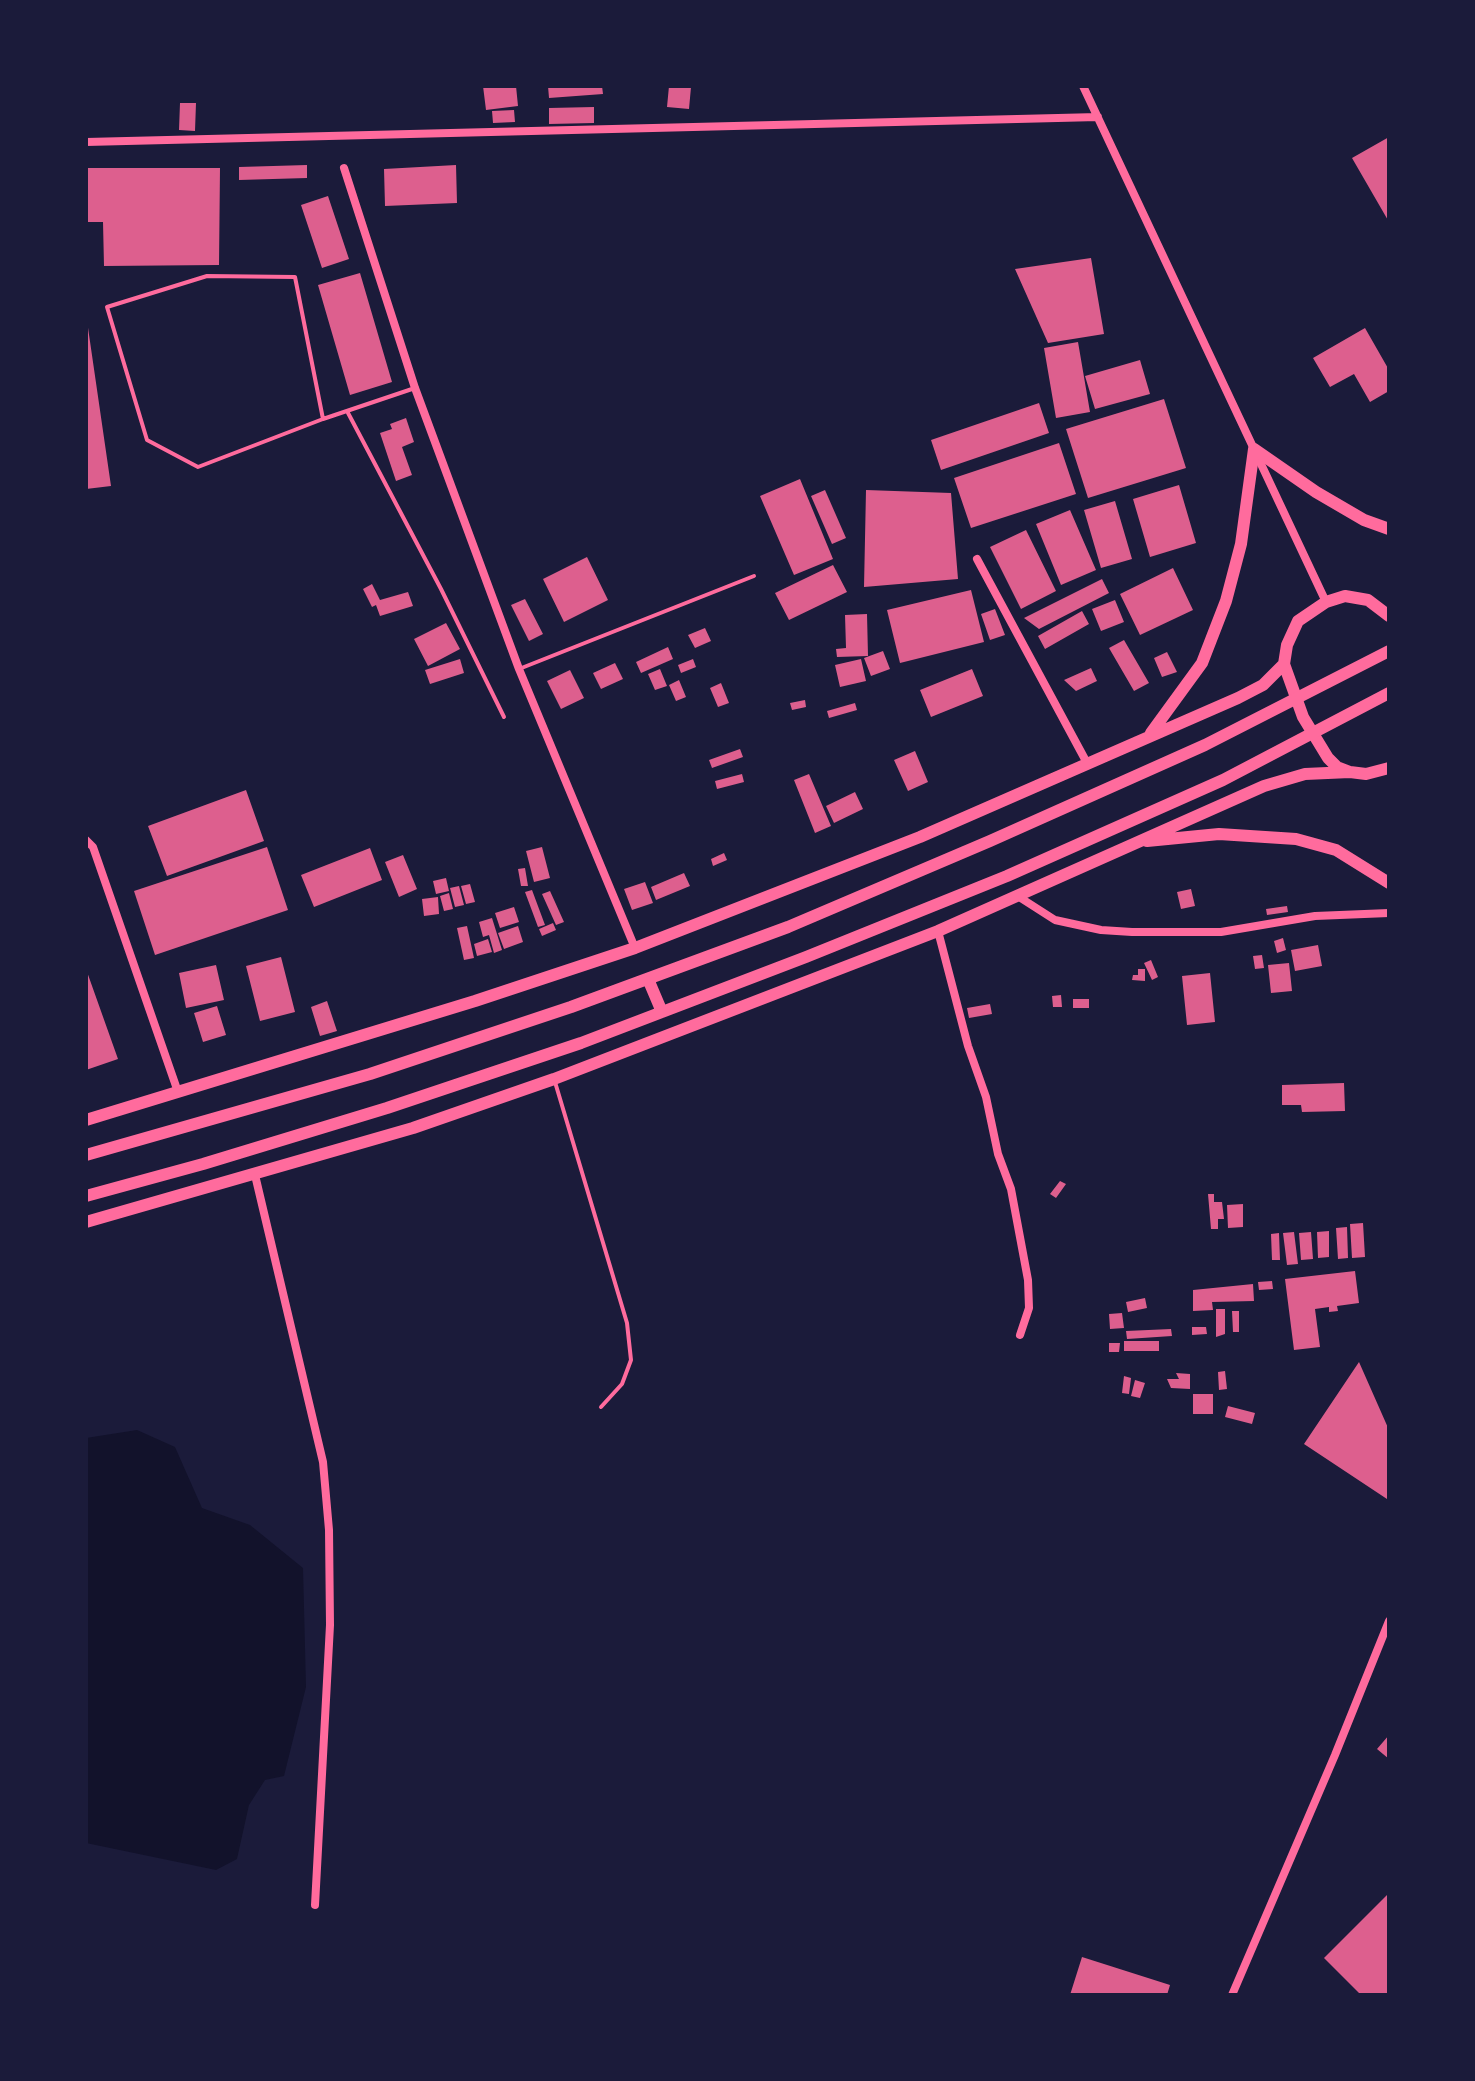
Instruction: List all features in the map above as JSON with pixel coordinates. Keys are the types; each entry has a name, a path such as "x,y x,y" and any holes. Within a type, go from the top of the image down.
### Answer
{"main road":[{"path":"1149,736 1202,663 1226,601 1243,534 1254,449 1316,492 1364,520 1389,529"},
{"path":"1350,772 1337,767 1316,741 1303,717 1284,664 1287,645 1298,621 1326,602 1345,596 1368,600 1387,612"},
{"path":"86,1155 370,1074 571,1007 788,927 1205,745 1389,651"},
{"path":"86,1120 475,1001 635,948 920,837 1263,685 1284,664"},
{"path":"86,1196 387,1108 581,1043 662,1012 1007,876 1223,780 1389,693"},
{"path":"86,1222 413,1128 554,1079 938,931 1280,781 1305,774 1366,774 1389,768"},
{"path":"1136,843 1219,834 1296,839 1336,850 1389,883"},
{"path":"648,979 662,1012"}],"street":[{"path":"1083,86 1326,602"},
{"path":"86,142 1098,117"},
{"path":"344,168 415,388 519,669 635,948"},
{"path":"977,559 1087,763"},
{"path":"86,840 93,847 178,1092"},
{"path":"1015,895 1055,920 1101,930 1132,932 1221,932 1315,916 1389,913"},
{"path":"938,931 968,1046 986,1097 998,1154 1011,1189 1028,1280 1029,1308 1020,1335"},
{"path":"255,1175 323,1462 328,1516 330,1625 315,1905"},
{"path":"1232,1995 1389,1621"}],"lane":[{"path":"323,419 295,277 207,276 107,307 147,440 198,467 415,388"},
{"path":"347,411 504,717"},
{"path":"519,669 754,576"},
{"path":"554,1079 627,1323 631,1360 622,1384 601,1407"}],"shaded area":[{"path":"137,1430 175,1447 202,1508 250,1525 303,1568 306,1687 284,1776 265,1780 249,1805 237,1859 216,1870 86,1843 86,1438"}],"building":[{"path":"483,86 516,86 518,106 486,110"},
{"path":"548,86 602,86 603,94 549,98"},
{"path":"669,86 691,87 689,109 667,107"},
{"path":"180,103 196,103 195,131 179,130"},
{"path":"594,107 594,123 549,124 549,108"},
{"path":"514,110 515,122 493,123 492,111"},
{"path":"1389,137 1389,222 1352,158"},
{"path":"307,165 307,178 239,180 239,167"},
{"path":"456,165 457,203 385,206 384,169"},
{"path":"86,168 220,168 219,265 104,266 103,222 86,222"},
{"path":"328,196 349,259 322,268 301,205"},
{"path":"1091,258 1104,334 1048,343 1015,269"},
{"path":"360,273 392,382 350,395 318,285"},
{"path":"86,314 111,486 86,489"},
{"path":"1365,328 1389,370 1389,391 1370,402 1354,374 1330,387 1313,358"},
{"path":"1078,342 1090,412 1056,418 1044,348"},
{"path":"1140,360 1150,394 1095,409 1085,376"},
{"path":"1164,399 1186,468 1088,498 1066,429"},
{"path":"1039,403 1049,433 941,470 931,440"},
{"path":"406,418 414,442 402,447 412,475 396,481 380,433 392,429 390,424"},
{"path":"1059,443 1076,494 971,528 954,478"},
{"path":"800,479 833,559 794,575 760,496"},
{"path":"1179,485 1196,543 1150,557 1133,499"},
{"path":"825,490 846,538 832,544 811,496"},
{"path":"866,490 951,493 958,579 864,587"},
{"path":"1115,501 1132,559 1101,568 1084,510"},
{"path":"1070,510 1096,570 1061,585 1036,524"},
{"path":"1026,530 1056,591 1021,609 990,547"},
{"path":"587,557 608,600 564,622 543,579"},
{"path":"833,565 847,592 789,620 775,593"},
{"path":"1173,568 1193,610 1140,635 1120,594"},
{"path":"1102,579 1109,593 1039,629 1024,618"},
{"path":"372,584 380,600 408,592 413,606 380,616 376,605 372,607 363,589"},
{"path":"971,590 984,642 900,663 887,610"},
{"path":"525,599 543,634 529,641 511,605"},
{"path":"1115,600 1124,622 1101,631 1092,609"},
{"path":"995,609 1005,635 990,640 981,614"},
{"path":"1082,611 1089,624 1045,649 1038,636"},
{"path":"867,614 868,656 837,657 836,649 846,648 845,615"},
{"path":"446,623 460,649 428,666 414,639"},
{"path":"705,628 711,641 695,648 688,635"},
{"path":"1124,640 1149,683 1134,691 1109,648"},
{"path":"668,647 673,659 641,673 636,662"},
{"path":"883,651 890,669 871,676 864,658"},
{"path":"1167,652 1177,672 1162,677 1154,658"},
{"path":"460,659 464,673 430,684 425,670"},
{"path":"693,659 696,667 681,673 678,665"},
{"path":"861,659 866,681 840,687 835,665"},
{"path":"615,663 623,679 601,689 593,673"},
{"path":"1091,668 1097,681 1076,691 1064,680"},
{"path":"660,669 667,686 655,690 648,674"},
{"path":"972,669 983,696 931,717 920,690"},
{"path":"570,670 584,698 561,709 547,681"},
{"path":"679,680 686,697 676,701 669,685"},
{"path":"721,683 729,703 718,707 710,688"},
{"path":"805,700 806,707 792,710 790,703"},
{"path":"855,703 857,710 829,718 827,711"},
{"path":"740,749 743,757 712,768 709,760"},
{"path":"915,751 928,782 908,791 894,760"},
{"path":"742,774 744,782 717,789 715,781"},
{"path":"809,774 831,826 815,833 794,780"},
{"path":"246,790 264,841 167,876 148,826"},
{"path":"855,792 863,809 834,823 826,806"},
{"path":"267,847 288,910 155,955 134,891"},
{"path":"542,847 550,878 534,882 526,851"},
{"path":"370,848 382,880 314,907 301,875"},
{"path":"724,853 727,860 713,866 711,859"},
{"path":"403,855 417,889 399,897 385,862"},
{"path":"525,868 528,886 521,886 518,869"},
{"path":"684,873 690,886 656,900 651,887"},
{"path":"446,878 449,891 436,894 433,881"},
{"path":"645,882 653,903 632,910 624,889"},
{"path":"470,884 475,902 466,904 461,886"},
{"path":"459,886 464,905 455,907 450,888"},
{"path":"1191,889 1195,906 1181,909 1177,892"},
{"path":"532,890 545,925 538,927 525,892"},
{"path":"550,891 564,922 556,925 542,894"},
{"path":"449,893 453,909 444,911 440,896"},
{"path":"438,897 439,914 424,916 422,899"},
{"path":"1287,906 1288,912 1267,915 1266,909"},
{"path":"514,907 519,922 500,928 495,913"},
{"path":"492,918 502,950 494,953 489,935 483,937 479,922"},
{"path":"553,923 556,930 542,936 539,929"},
{"path":"467,926 474,958 464,960 457,928"},
{"path":"518,926 523,942 504,949 498,933"},
{"path":"1283,938 1286,950 1277,953 1274,941"},
{"path":"488,939 492,952 477,956 474,944"},
{"path":"1318,945 1322,966 1295,971 1291,950"},
{"path":"1262,955 1264,968 1255,969 1253,956"},
{"path":"281,957 295,1012 260,1021 246,966"},
{"path":"1151,960 1158,977 1152,980 1144,963"},
{"path":"1289,963 1292,991 1271,993 1268,965"},
{"path":"216,965 224,1000 186,1008 179,973"},
{"path":"86,969 118,1059 86,1070"},
{"path":"1138,969 1145,969 1145,981 1132,980 1133,975 1138,975"},
{"path":"1210,973 1215,1022 1187,1025 1182,976"},
{"path":"1061,995 1062,1007 1053,1007 1052,996"},
{"path":"1073,999 1089,999 1089,1008 1073,1008"},
{"path":"327,1001 337,1031 320,1036 311,1007"},
{"path":"990,1004 992,1014 969,1018 967,1008"},
{"path":"217,1006 226,1035 203,1042 194,1013"},
{"path":"1344,1083 1345,1111 1302,1112 1301,1105 1282,1105 1282,1085"},
{"path":"1060,1181 1066,1184 1056,1198 1050,1194"},
{"path":"1208,1194 1214,1194 1214,1202 1222,1202 1224,1219 1218,1219 1218,1229 1211,1229"},
{"path":"1243,1204 1243,1227 1228,1228 1227,1205"},
{"path":"1363,1223 1365,1257 1352,1258 1350,1224"},
{"path":"1347,1227 1348,1258 1338,1259 1336,1228"},
{"path":"1329,1231 1329,1257 1318,1258 1317,1232"},
{"path":"1294,1232 1298,1264 1287,1265 1283,1233"},
{"path":"1311,1232 1313,1259 1301,1260 1299,1233"},
{"path":"1279,1233 1280,1260 1272,1260 1271,1234"},
{"path":"1355,1271 1359,1303 1337,1306 1338,1311 1329,1312 1329,1307 1315,1309 1320,1347 1294,1350 1285,1279"},
{"path":"1272,1281 1273,1289 1259,1290 1258,1282"},
{"path":"1253,1284 1254,1301 1212,1302 1213,1310 1193,1311 1193,1290"},
{"path":"1145,1298 1147,1308 1128,1312 1126,1302"},
{"path":"1216,1309 1225,1309 1225,1334 1216,1337"},
{"path":"1232,1311 1239,1311 1239,1332 1233,1332"},
{"path":"1122,1313 1124,1328 1110,1329 1109,1314"},
{"path":"1192,1327 1206,1327 1207,1334 1192,1335"},
{"path":"1171,1329 1172,1336 1127,1339 1126,1331"},
{"path":"1124,1341 1159,1341 1159,1351 1124,1351"},
{"path":"1109,1343 1120,1343 1119,1352 1109,1352"},
{"path":"1359,1362 1389,1430 1387,1499 1304,1444"},
{"path":"1225,1371 1227,1389 1219,1390 1218,1372"},
{"path":"1176,1373 1190,1374 1190,1389 1171,1388 1167,1379 1179,1379"},
{"path":"1124,1376 1131,1378 1129,1394 1122,1393"},
{"path":"1135,1380 1145,1383 1140,1398 1131,1396"},
{"path":"1193,1394 1213,1394 1213,1414 1193,1414"},
{"path":"1228,1406 1255,1413 1252,1424 1225,1417"},
{"path":"1389,1735 1389,1759 1377,1749"},
{"path":"1389,1893 1389,1995 1361,1995 1324,1958"},
{"path":"1082,1957 1170,1985 1167,1995 1070,1995"}]}
